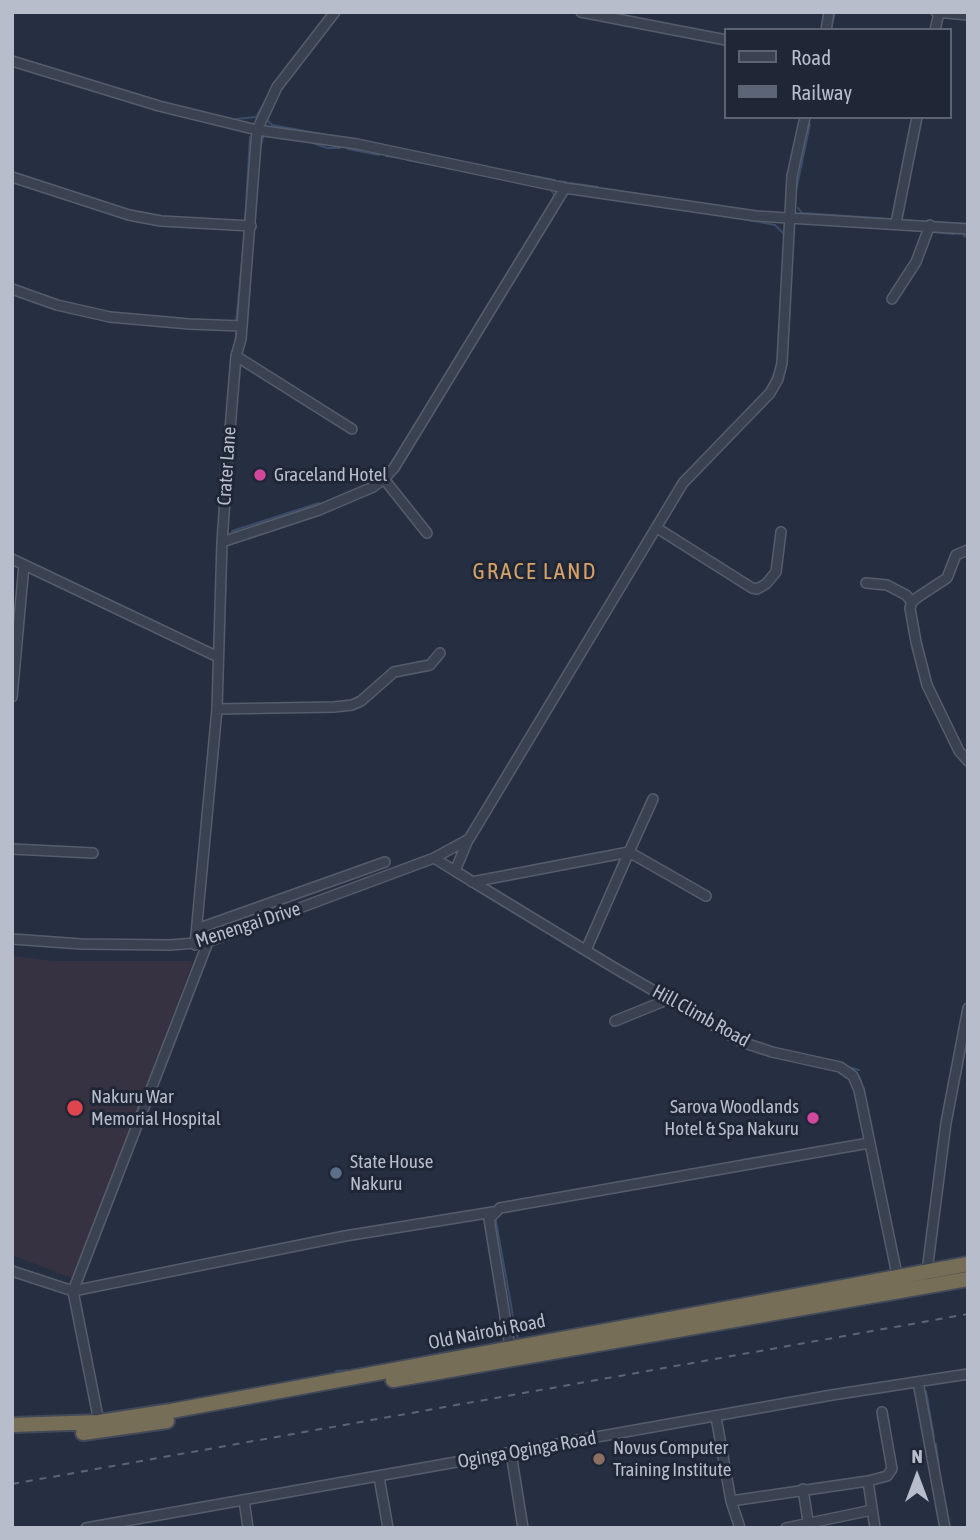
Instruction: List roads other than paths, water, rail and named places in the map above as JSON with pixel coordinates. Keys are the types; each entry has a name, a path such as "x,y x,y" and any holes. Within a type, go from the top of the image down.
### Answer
{"highway":[{"name":"Old Nairobi Road","path":"12,1425 99,1422 171,1411 968,1264"},
{"name":"Old Nairobi Road","path":"12,1434 79,1433 137,1426 968,1279"}],"street":[{"name":"Crater Lane","path":"195,944 217,709 222,542 236,356 242,326 251,226 257,130 270,99 285,74 335,12"},
{"path":"581,12 724,40"},
{"path":"937,13 968,15"},
{"path":"12,61 159,106 257,130 357,144 565,188 755,216 968,229"},
{"path":"454,870 469,839 683,483 770,393 778,379 782,363 792,176 805,119"},
{"path":"896,223 917,119"},
{"path":"12,177 129,215 172,222 251,226"},
{"path":"222,542 318,510 373,487 384,479 394,468 565,188"},
{"path":"892,299 916,262 930,225"},
{"path":"12,289 57,305 110,317 242,326"},
{"path":"236,356 352,429"},
{"path":"384,479 428,533"},
{"path":"657,528 757,589 766,584 776,572 781,531"},
{"path":"968,550 956,555 947,578 912,602 910,608 927,685 959,751 968,761"},
{"path":"12,559 218,657"},
{"path":"12,698 24,565"},
{"path":"866,583 887,585 906,595 912,602"},
{"path":"217,709 334,708 352,705 361,701 394,672 430,665 440,653"},
{"path":"586,950 653,799"},
{"name":"Menengai Drive","path":"12,939 80,944 208,942 434,858 469,839"},
{"path":"12,849 93,853"},
{"path":"472,882 629,852 706,897"},
{"name":"Hill Climb Road","path":"434,858 745,1044 848,1071 857,1081 897,1275"},
{"path":"197,929 385,862"},
{"path":"99,1422 73,1291 208,942"},
{"path":"615,1021 669,999"},
{"path":"926,1271 946,1123 968,1008"},
{"path":"12,1271 73,1291 345,1236 493,1212 500,1208 869,1143"},
{"path":"493,1212 489,1219 510,1347"},
{"name":"Oginga Oginga Road","path":"86,1528 832,1395 968,1374"},
{"path":"918,1382 945,1528"},
{"path":"731,1501 887,1476 892,1469 882,1412"},
{"path":"716,1417 731,1501 740,1528"},
{"path":"510,1453 523,1528"},
{"path":"379,1477 388,1528"},
{"path":"868,1481 875,1528"},
{"path":"803,1489 809,1526"},
{"path":"243,1500 248,1528"},
{"path":"786,1528 809,1526 873,1510"}],"waterway":[{"path":"302,48 329,12"},
{"path":"831,28 835,12"},
{"path":"236,119 256,117 267,98"},
{"path":"266,119 272,125 332,136"},
{"path":"796,191 810,124"},
{"path":"259,152 264,134"},
{"path":"245,223 250,137"},
{"path":"349,138 355,139"},
{"path":"360,140 369,142"},
{"path":"307,141 327,148 340,148"},
{"path":"348,149 379,155"},
{"path":"427,154 450,159"},
{"path":"386,156 401,158"},
{"path":"407,160 439,166"},
{"path":"464,162 489,167"},
{"path":"446,168 458,170"},
{"path":"495,169 527,175"},
{"path":"534,176 555,180"},
{"path":"560,181 566,182"},
{"path":"570,183 598,187"},
{"path":"550,189 554,194 553,199"},
{"path":"605,189 618,191"},
{"path":"615,200 669,208"},
{"path":"687,202 705,204"},
{"path":"710,205 730,208"},
{"path":"798,208 802,213 892,219"},
{"path":"676,209 719,215"},
{"path":"733,217 775,225 784,234"},
{"path":"902,220 928,222"},
{"path":"933,222 968,224"},
{"path":"888,228 918,231"},
{"path":"236,322 245,230"},
{"path":"933,232 954,234"},
{"path":"792,255 793,234"},
{"path":"964,236 968,237"},
{"path":"491,301 525,245"},
{"path":"790,298 791,271"},
{"path":"786,360 790,308"},
{"path":"235,346 236,333"},
{"path":"771,381 776,369"},
{"path":"442,381 447,373"},
{"path":"219,521 221,459 224,446"},
{"path":"387,469 396,457"},
{"path":"232,531 319,503"},
{"path":"848,1067 859,1070"},
{"path":"860,1078 862,1087"},
{"path":"827,1146 854,1141"},
{"path":"784,1153 806,1150"},
{"path":"742,1160 773,1155"},
{"path":"496,1221 514,1322 518,1339 523,1339"},
{"path":"710,1304 790,1290"},
{"path":"606,1323 687,1309"},
{"path":"573,1330 596,1325"},
{"path":"468,1349 505,1342"},
{"path":"369,1367 459,1350"},
{"path":"336,1371 351,1370"},
{"path":"926,1391 934,1437"},
{"path":"936,1444 939,1467"}],"railway":[{"path":"12,1484 968,1314"}],"place":[{"name":"Graceland Hotel","path":"260,475"},
{"name":"Nakuru War Memorial Hospital","path":"75,1108"},
{"name":"Sarova Woodlands Hotel & Spa Nakuru","path":"813,1118"},
{"name":"State House Nakuru","path":"336,1173"},
{"name":"Novus Computer Training Institute","path":"599,1459"}],"district":[{"name":"GRACE LAND","path":"535,572"}]}
